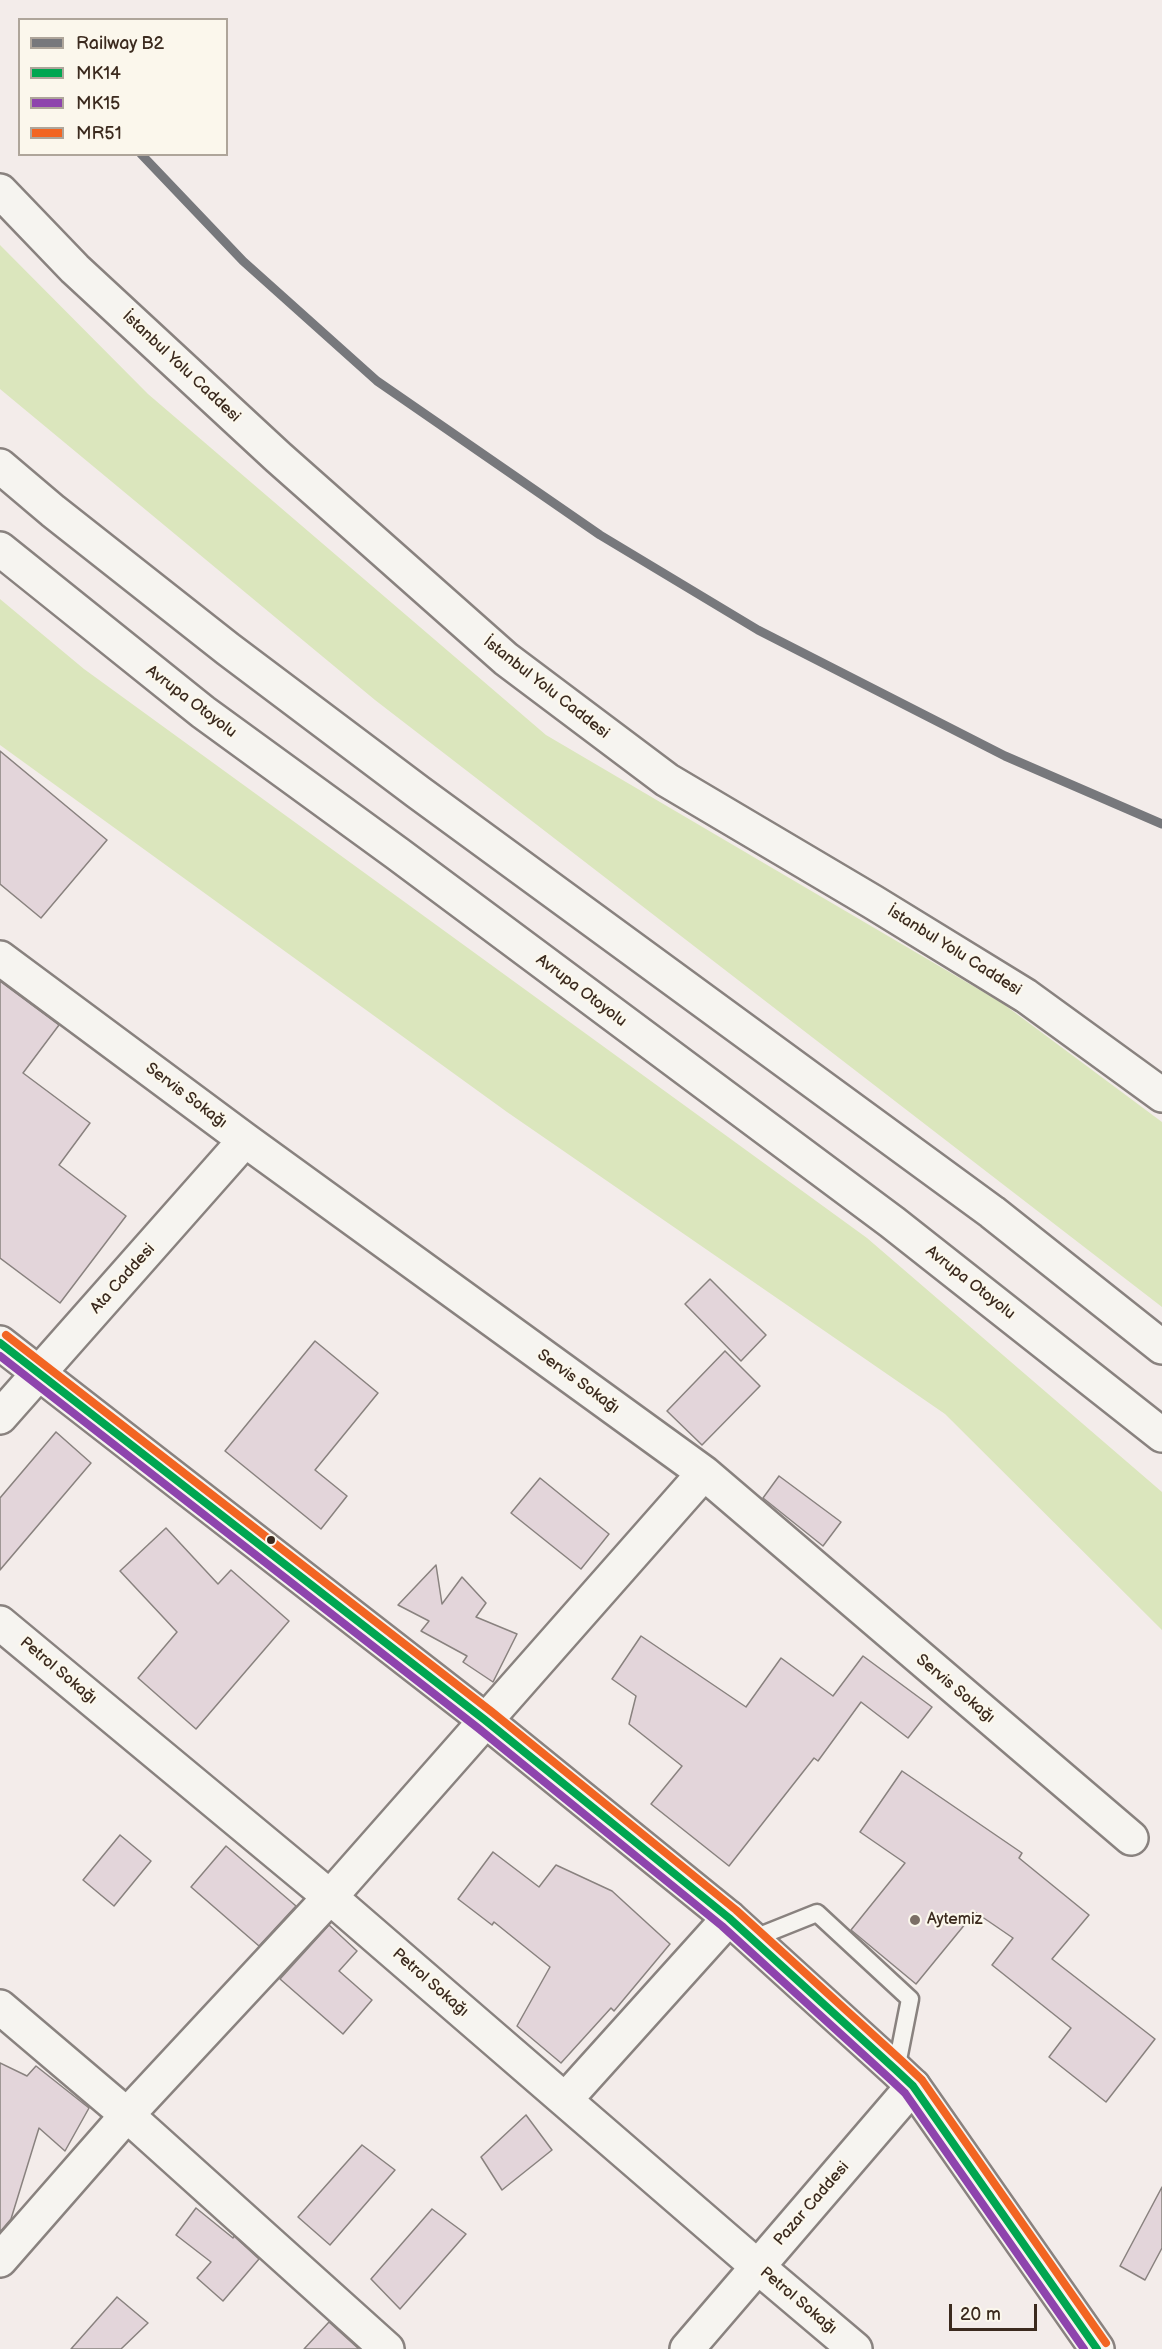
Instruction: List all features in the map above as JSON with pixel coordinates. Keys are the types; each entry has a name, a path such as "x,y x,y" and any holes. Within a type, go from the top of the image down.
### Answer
{"main road":[{"name":"İstanbul Yolu Caddesi","path":"0,191 75,269 278,457 506,659 667,780 1026,996 1162,1095"},
{"path":"0,466 237,656 418,792 992,1212 1162,1347"},
{"name":"Avrupa Otoyolu","path":"0,549 203,712 398,854 892,1222 1162,1435"},
{"name":"Servis Sokağı","path":"0,958 245,1140 704,1473 1131,1838"},
{"name":"Ata Caddesi","path":"0,1417 245,1140"},
{"path":"0,1343 485,1720 741,1928 905,2078 1097,2349"},
{"path":"0,2260 127,2115 330,1897 704,1473"},
{"name":"Petrol Sokağı","path":"0,1623 330,1897 855,2349"},
{"path":"565,2100 741,1928"},
{"path":"0,2007 127,2115 387,2349"},
{"name":"Pazar Caddesi","path":"687,2349 758,2267 905,2078"},
{"path":"988,2196 1070,2349"}],"lane":[{"path":"741,1928 817,1913 910,1999 905,2078"}],"green space":[{"path":"0,245 148,394 546,735 1002,1003 1162,1122 1162,1307 375,700 0,389"},
{"path":"0,599 84,669 867,1238 1162,1492 1162,1630 945,1414 507,1112 0,745"}],"building":[{"path":"0,751 107,840 41,918 0,884"},
{"path":"0,981 59,1025 23,1073 90,1123 59,1165 126,1216 60,1303 0,1258"},
{"path":"710,1279 766,1335 741,1361 685,1304"},
{"path":"315,1341 378,1393 315,1470 347,1496 321,1529 225,1451"},
{"path":"725,1351 760,1386 702,1445 667,1411"},
{"path":"56,1432 91,1463 0,1570 0,1498"},
{"path":"779,1476 841,1522 823,1546 763,1498"},
{"path":"540,1478 609,1534 581,1569 511,1513"},
{"path":"166,1528 218,1584 231,1570 289,1621 196,1729 138,1678 177,1632 120,1571"},
{"path":"436,1565 442,1604 462,1577 486,1603 476,1617 517,1634 493,1682 463,1662 467,1656 421,1631 429,1621 398,1605"},
{"path":"641,1636 746,1707 781,1658 833,1696 863,1656 932,1707 908,1738 861,1702 818,1761 814,1758 729,1866 651,1804 682,1766 629,1724 636,1696 612,1679"},
{"path":"902,1771 1022,1853 1019,1858 1089,1915 1052,1959 1155,2039 1106,2102 1049,2057 1071,2028 992,1965 1013,1938 975,1912 916,1984 851,1930 905,1863 860,1832"},
{"path":"120,1835 151,1861 114,1906 83,1880"},
{"path":"226,1846 296,1906 259,1946 191,1887"},
{"path":"493,1852 539,1887 556,1865 612,1891 670,1944 614,2011 611,2008 561,2063 517,2026 550,1967 494,1922 492,1925 458,1899"},
{"path":"329,1925 357,1951 339,1971 372,2000 343,2034 280,1979"},
{"path":"0,2063 27,2076 36,2066 89,2108 65,2151 39,2128 11,2219 0,2232"},
{"path":"526,2115 552,2150 502,2190 481,2157"},
{"path":"362,2145 395,2170 330,2245 298,2217"},
{"path":"1162,2187 1162,2248 1145,2280 1120,2266"},
{"path":"196,2208 233,2238 234,2236 259,2259 223,2301 197,2278 211,2262 176,2235"},
{"path":"432,2209 466,2234 400,2309 371,2279"},
{"path":"117,2297 148,2323 121,2349 71,2349"},
{"path":"329,2322 359,2349 304,2349"}],"rail line":[{"name":"B2","path":"143,156 243,261 377,381 600,535 758,630 1005,756 1162,824"}],"transit line":[{"name":"MR51","path":"6,1335 492,1712 736,1910 903,2062 922,2080 1106,2343"},
{"name":"MK14","path":"0,1343 485,1720 729,1918 896,2070 913,2086 1097,2349"},
{"name":"MK15","path":"0,1356 478,1728 722,1926 889,2078 905,2093 1084,2349"}],"place":[{"name":"Aytemiz","path":"915,1920"}]}
